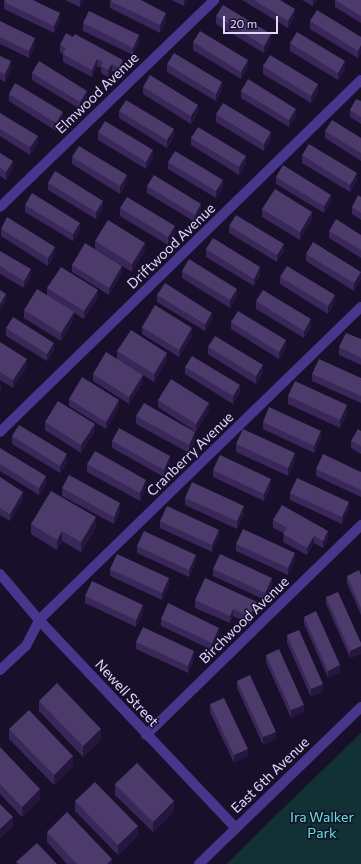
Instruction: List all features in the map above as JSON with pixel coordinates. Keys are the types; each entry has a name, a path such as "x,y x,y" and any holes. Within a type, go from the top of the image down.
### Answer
{"street":[{"name":"Elmwood Avenue","path":"0,206 214,0"},
{"name":"Driftwood Avenue","path":"0,432 361,80"},
{"name":"Cranberry Avenue","path":"0,670 26,646 39,620 361,307"},
{"name":"Birchwood Avenue","path":"146,735 361,525"},
{"name":"Newell Street","path":"0,574 39,620 146,735 236,828"},
{"name":"East 6th Avenue","path":"199,864 361,706"}],"green space":[{"name":"Ira Walker Park","path":"361,733 361,864 227,864 274,817"}],"building":[{"path":"5,0 33,0 60,13 54,26 4,2"},
{"path":"141,0 166,13 160,25 110,1"},
{"path":"254,0 280,0 295,9 288,21"},
{"path":"335,0 361,0 361,16"},
{"path":"223,5 271,34 264,46 216,16"},
{"path":"317,10 361,37 361,45 358,51 310,21"},
{"path":"89,11 139,35 133,48 83,23"},
{"path":"0,21 35,38 29,51 0,37"},
{"path":"200,31 248,60 241,72 193,42"},
{"path":"297,32 345,61 338,73 290,43"},
{"path":"66,33 73,37 75,34 123,60 119,68 112,64 108,70 101,66 103,62 97,59 92,70 63,54 66,48 60,45"},
{"path":"174,53 222,82 216,94 167,64"},
{"path":"270,55 318,84 311,96 263,66"},
{"path":"0,56 11,61 5,74 0,72"},
{"path":"39,61 87,91 80,102 32,73"},
{"path":"150,75 198,105 191,116 143,87"},
{"path":"248,79 296,109 289,120 241,91"},
{"path":"15,83 63,112 56,123 9,94"},
{"path":"356,99 361,101 361,117 350,110"},
{"path":"126,100 174,129 167,140 119,111"},
{"path":"223,103 271,132 264,144 216,114"},
{"path":"0,113 38,136 30,147 0,129"},
{"path":"332,120 361,138 361,153 325,131"},
{"path":"105,121 153,150 146,162 98,132"},
{"path":"198,127 246,156 239,167 191,138"},
{"path":"309,144 357,173 350,185 302,155"},
{"path":"79,146 127,175 120,186 72,157"},
{"path":"175,151 223,180 216,191 168,162"},
{"path":"0,153 13,161 6,172 0,168"},
{"path":"283,165 331,195 324,206 276,177"},
{"path":"55,171 103,201 96,212 48,183"},
{"path":"154,175 201,204 195,215 147,186"},
{"path":"275,189 312,212 300,232 262,209"},
{"path":"32,193 80,223 73,234 25,205"},
{"path":"358,195 361,197 361,213 352,207"},
{"path":"127,197 175,226 168,237 120,208"},
{"path":"236,215 284,244 277,255 229,226"},
{"path":"7,217 55,247 48,258 1,229"},
{"path":"336,219 361,235 361,250 329,231"},
{"path":"108,220 145,243 132,264 95,241"},
{"path":"213,238 260,267 254,279 206,249"},
{"path":"313,242 361,272 354,283 306,254"},
{"path":"85,243 122,266 109,288 72,265"},
{"path":"0,251 31,269 24,281 0,266"},
{"path":"189,259 237,289 230,300 182,271"},
{"path":"287,266 335,295 328,306 280,277"},
{"path":"61,267 98,290 84,311 47,288"},
{"path":"165,283 212,313 205,324 157,295"},
{"path":"37,289 74,312 61,333 24,310"},
{"path":"0,290 6,294 0,304"},
{"path":"263,290 311,319 304,331 256,301"},
{"path":"155,305 192,328 179,350 142,327"},
{"path":"238,311 286,340 279,352 231,322"},
{"path":"13,317 54,343 47,354 6,328"},
{"path":"131,330 167,353 154,374 117,351"},
{"path":"346,333 361,339 361,358 339,347"},
{"path":"215,336 263,365 256,376 208,347"},
{"path":"0,342 27,359 13,380 0,372"},
{"path":"106,352 143,375 129,397 93,374"},
{"path":"192,356 240,385 233,396 185,367"},
{"path":"319,359 361,378 361,396 312,374"},
{"path":"82,377 119,400 106,422 69,399"},
{"path":"171,379 209,403 196,424 158,400"},
{"path":"295,381 347,405 340,420 288,396"},
{"path":"58,401 95,424 81,445 45,422"},
{"path":"144,403 195,432 189,445 136,416"},
{"path":"269,407 321,431 314,446 263,422"},
{"path":"19,425 67,454 60,466 12,436"},
{"path":"119,428 170,456 164,470 112,441"},
{"path":"243,429 295,453 288,468 236,444"},
{"path":"358,429 361,431 361,446 351,441"},
{"path":"0,448 46,476 39,488 0,464"},
{"path":"95,451 146,480 140,493 87,464"},
{"path":"323,454 361,472 361,490 316,469"},
{"path":"220,455 271,479 264,494 213,470"},
{"path":"69,475 120,503 114,517 62,488"},
{"path":"0,477 23,492 10,514 0,508"},
{"path":"297,478 349,502 342,517 290,493"},
{"path":"192,482 244,506 237,521 185,498"},
{"path":"51,491 96,517 81,542 62,531 57,540 31,524"},
{"path":"282,505 328,531 323,541 314,536 307,548 283,534 287,528 273,520"},
{"path":"167,506 219,530 212,545 160,521"},
{"path":"243,529 295,553 288,568 236,544"},
{"path":"144,531 196,555 189,570 137,546"},
{"path":"117,554 169,578 162,593 110,569"},
{"path":"220,554 272,578 265,593 213,569"},
{"path":"359,570 361,575 361,608 347,576"},
{"path":"205,578 257,602 250,616 233,609 230,616 195,600"},
{"path":"92,581 143,605 136,620 85,596"},
{"path":"338,592 361,643 361,646 350,651 326,597"},
{"path":"168,603 219,628 212,643 161,619"},
{"path":"316,611 340,665 328,671 304,617"},
{"path":"143,627 194,651 188,666 136,642"},
{"path":"299,630 323,684 311,689 287,635"},
{"path":"279,649 304,705 291,710 266,655"},
{"path":"250,675 276,732 263,737 237,681"},
{"path":"57,683 101,729 83,746 39,701"},
{"path":"224,698 248,749 234,755 210,704"},
{"path":"29,710 73,756 54,775 9,729"},
{"path":"0,747 40,789 22,807 0,784"},
{"path":"137,763 174,801 153,822 115,784"},
{"path":"95,782 138,826 118,845 75,801"},
{"path":"0,804 13,817 0,829"},
{"path":"67,812 112,859 107,864 77,864 47,832"},
{"path":"37,843 57,864 18,864 16,862"}]}
